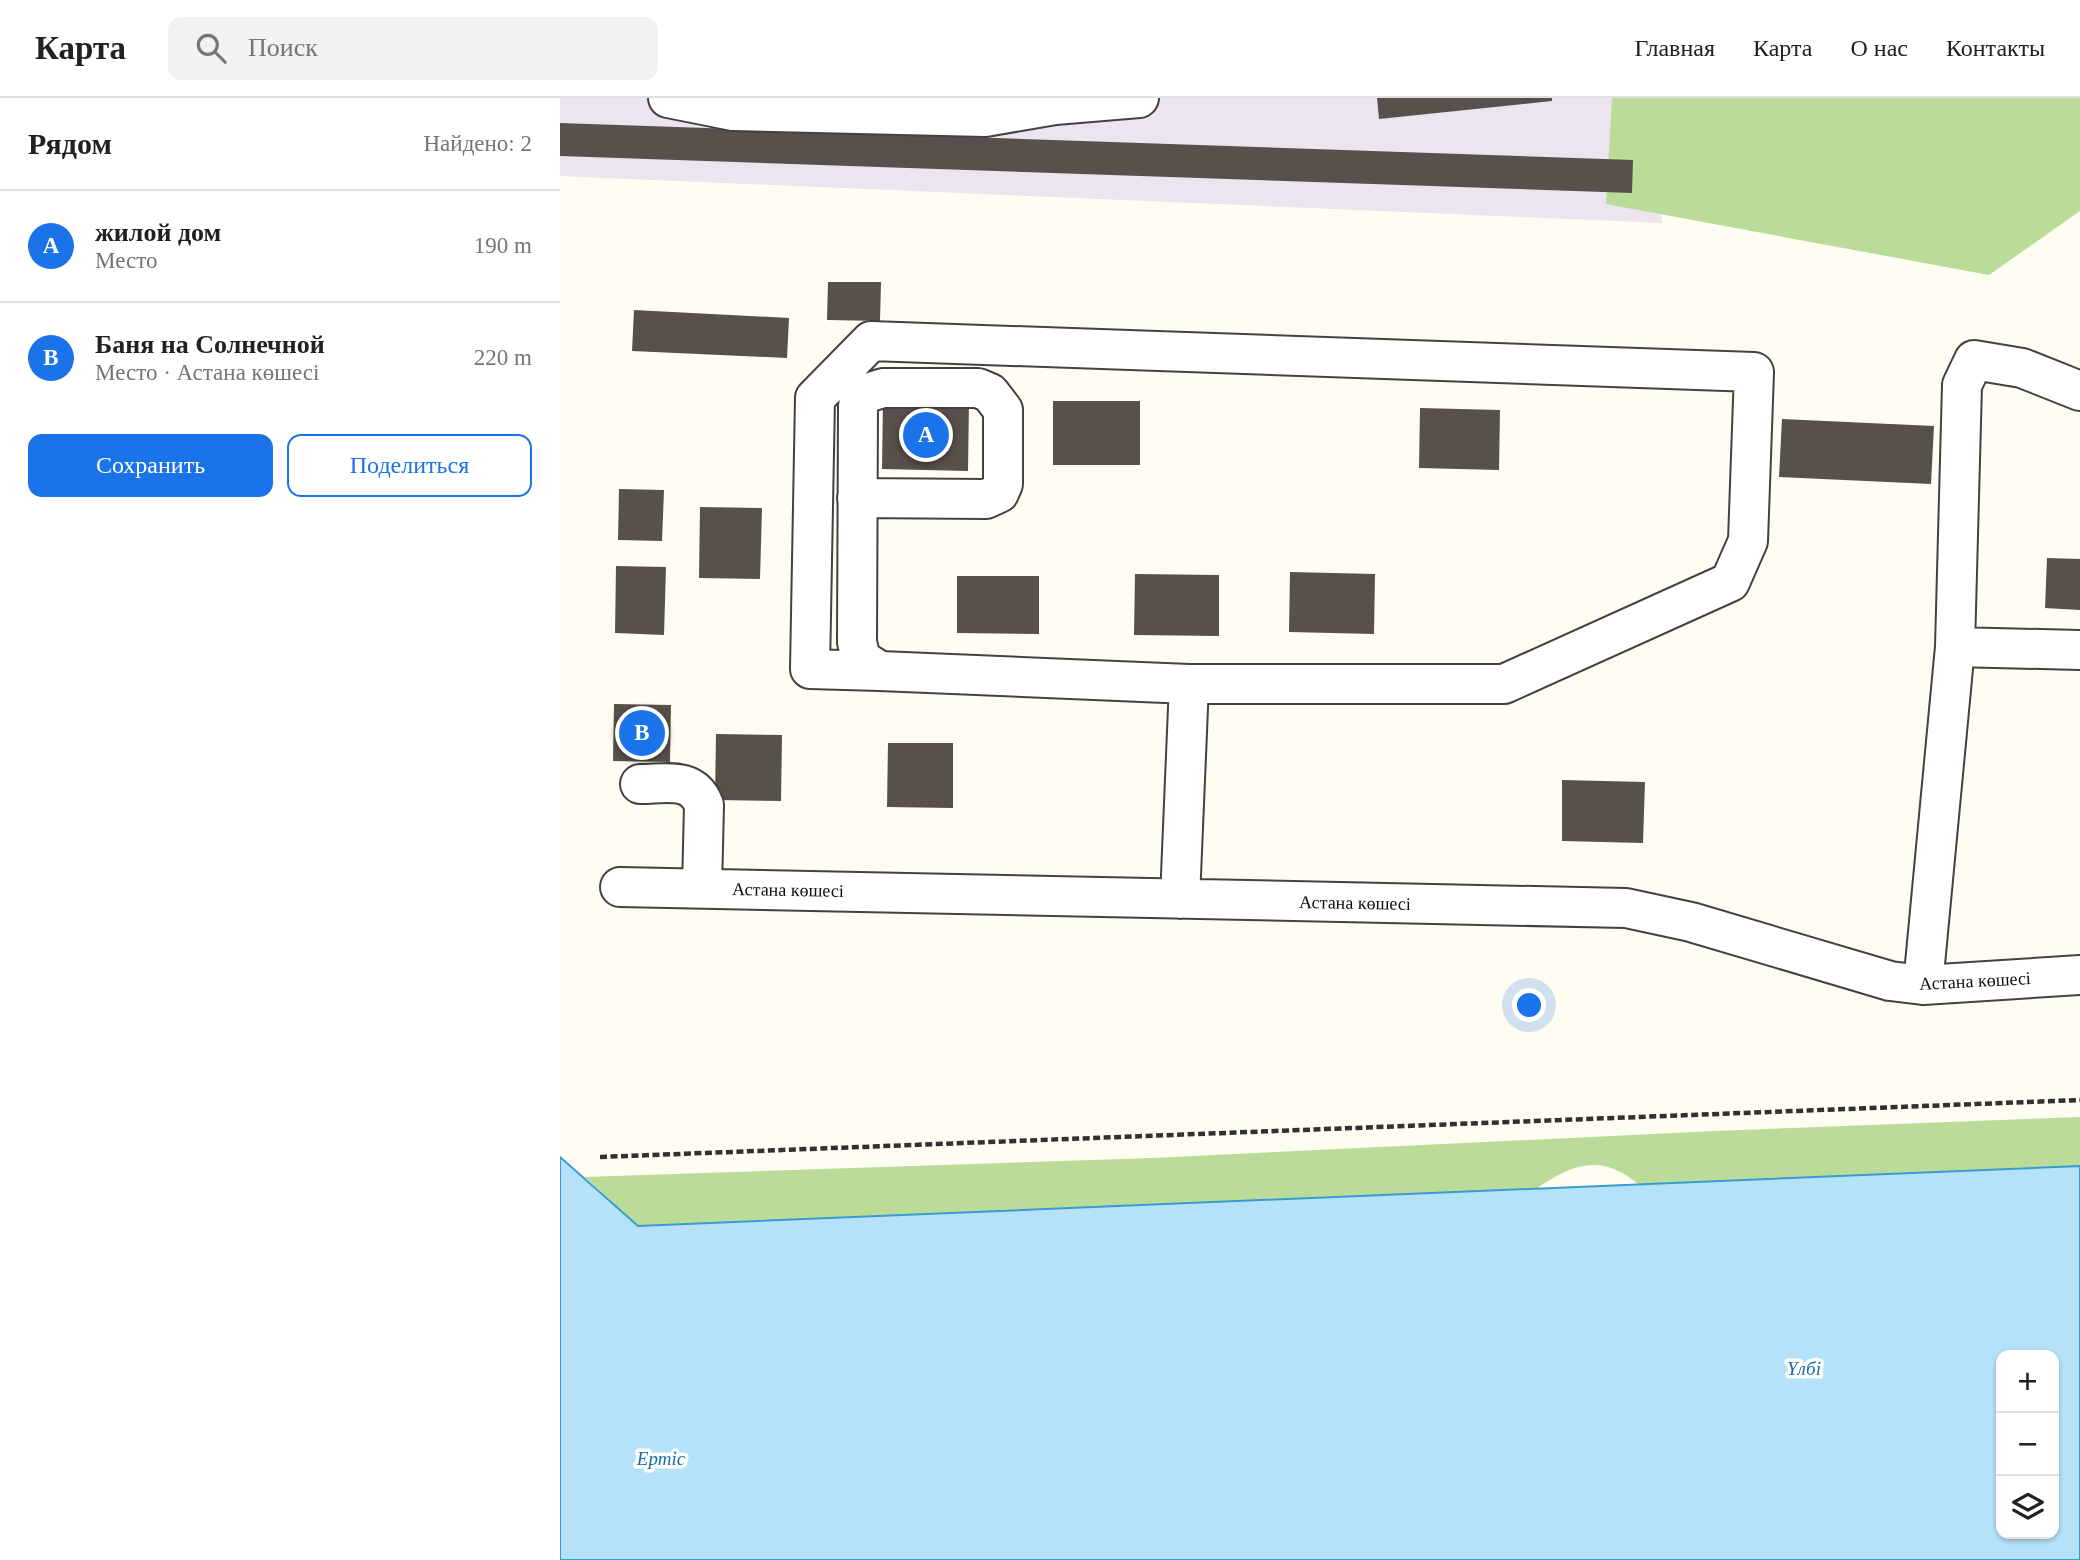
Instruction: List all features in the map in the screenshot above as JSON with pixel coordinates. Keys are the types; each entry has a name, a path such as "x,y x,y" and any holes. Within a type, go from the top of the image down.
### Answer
{"street":[{"path":"668,98 733,111 985,117 1046,100 1139,98"},
{"path":"871,341 1754,372 1748,541 1730,582 1504,684 1189,684 810,670 815,398 871,341"},
{"path":"1923,985 1955,647 1962,384 1974,360 2022,368 2080,391"},
{"path":"857,498 857,642 861,659 880,671"},
{"path":"1955,647 2080,650"},
{"path":"1180,899 1189,684"},
{"path":"640,784 687,784 699,794 704,805 702,888"},
{"name":"Астана көшесі","path":"620,887 1626,908 1691,922 1889,981 1923,985 2080,975"}],"path":[{"path":"600,1157 2080,1100"}],"shaded area":[{"path":"560,98 1655,98 1662,223 560,176"}],"green space":[{"path":"1612,98 2080,98 2080,211 1989,275 1606,204"},
{"path":"2080,1117 2080,1166 1638,1184 1612,1168 1599,1165 1574,1168 1536,1189 638,1226 585,1177 1152,1158 1715,1131"}],"water":[{"name":"Үлбі","path":"560,1157 638,1226 2080,1166 2080,1560 560,1560"}],"building":[{"path":"1377,98 1552,98 1552,101 1379,119"},
{"path":"560,123 1633,160 1632,193 560,156"},
{"path":"828,282 881,282 880,321 827,320"},
{"path":"634,310 789,318 787,358 632,351"},
{"path":"883,399 969,401 968,471 882,469"},
{"path":"1053,401 1140,401 1140,465 1053,465"},
{"path":"1420,408 1500,410 1499,470 1419,468"},
{"path":"1782,419 1934,426 1931,484 1779,477"},
{"path":"619,489 664,490 662,541 618,540"},
{"path":"700,507 762,508 760,579 699,578"},
{"path":"2047,558 2080,559 2080,610 2045,608"},
{"path":"616,566 666,567 664,635 615,633"},
{"path":"1290,572 1375,574 1374,634 1289,632"},
{"path":"1135,574 1219,575 1219,636 1134,635"},
{"path":"957,576 1039,576 1039,634 957,633"},
{"path":"614,704 671,705 670,762 613,761"},
{"path":"716,734 782,735 781,801 715,800"},
{"path":"888,743 953,743 953,808 887,807"},
{"path":"1562,780 1645,782 1643,843 1562,841"}],"place":[{"name":"жилой дом","path":"926,435"},
{"name":"Баня на Солнечной","path":"642,733"}],"water label":[{"name":"Ертіс","path":"661,1458"}]}
